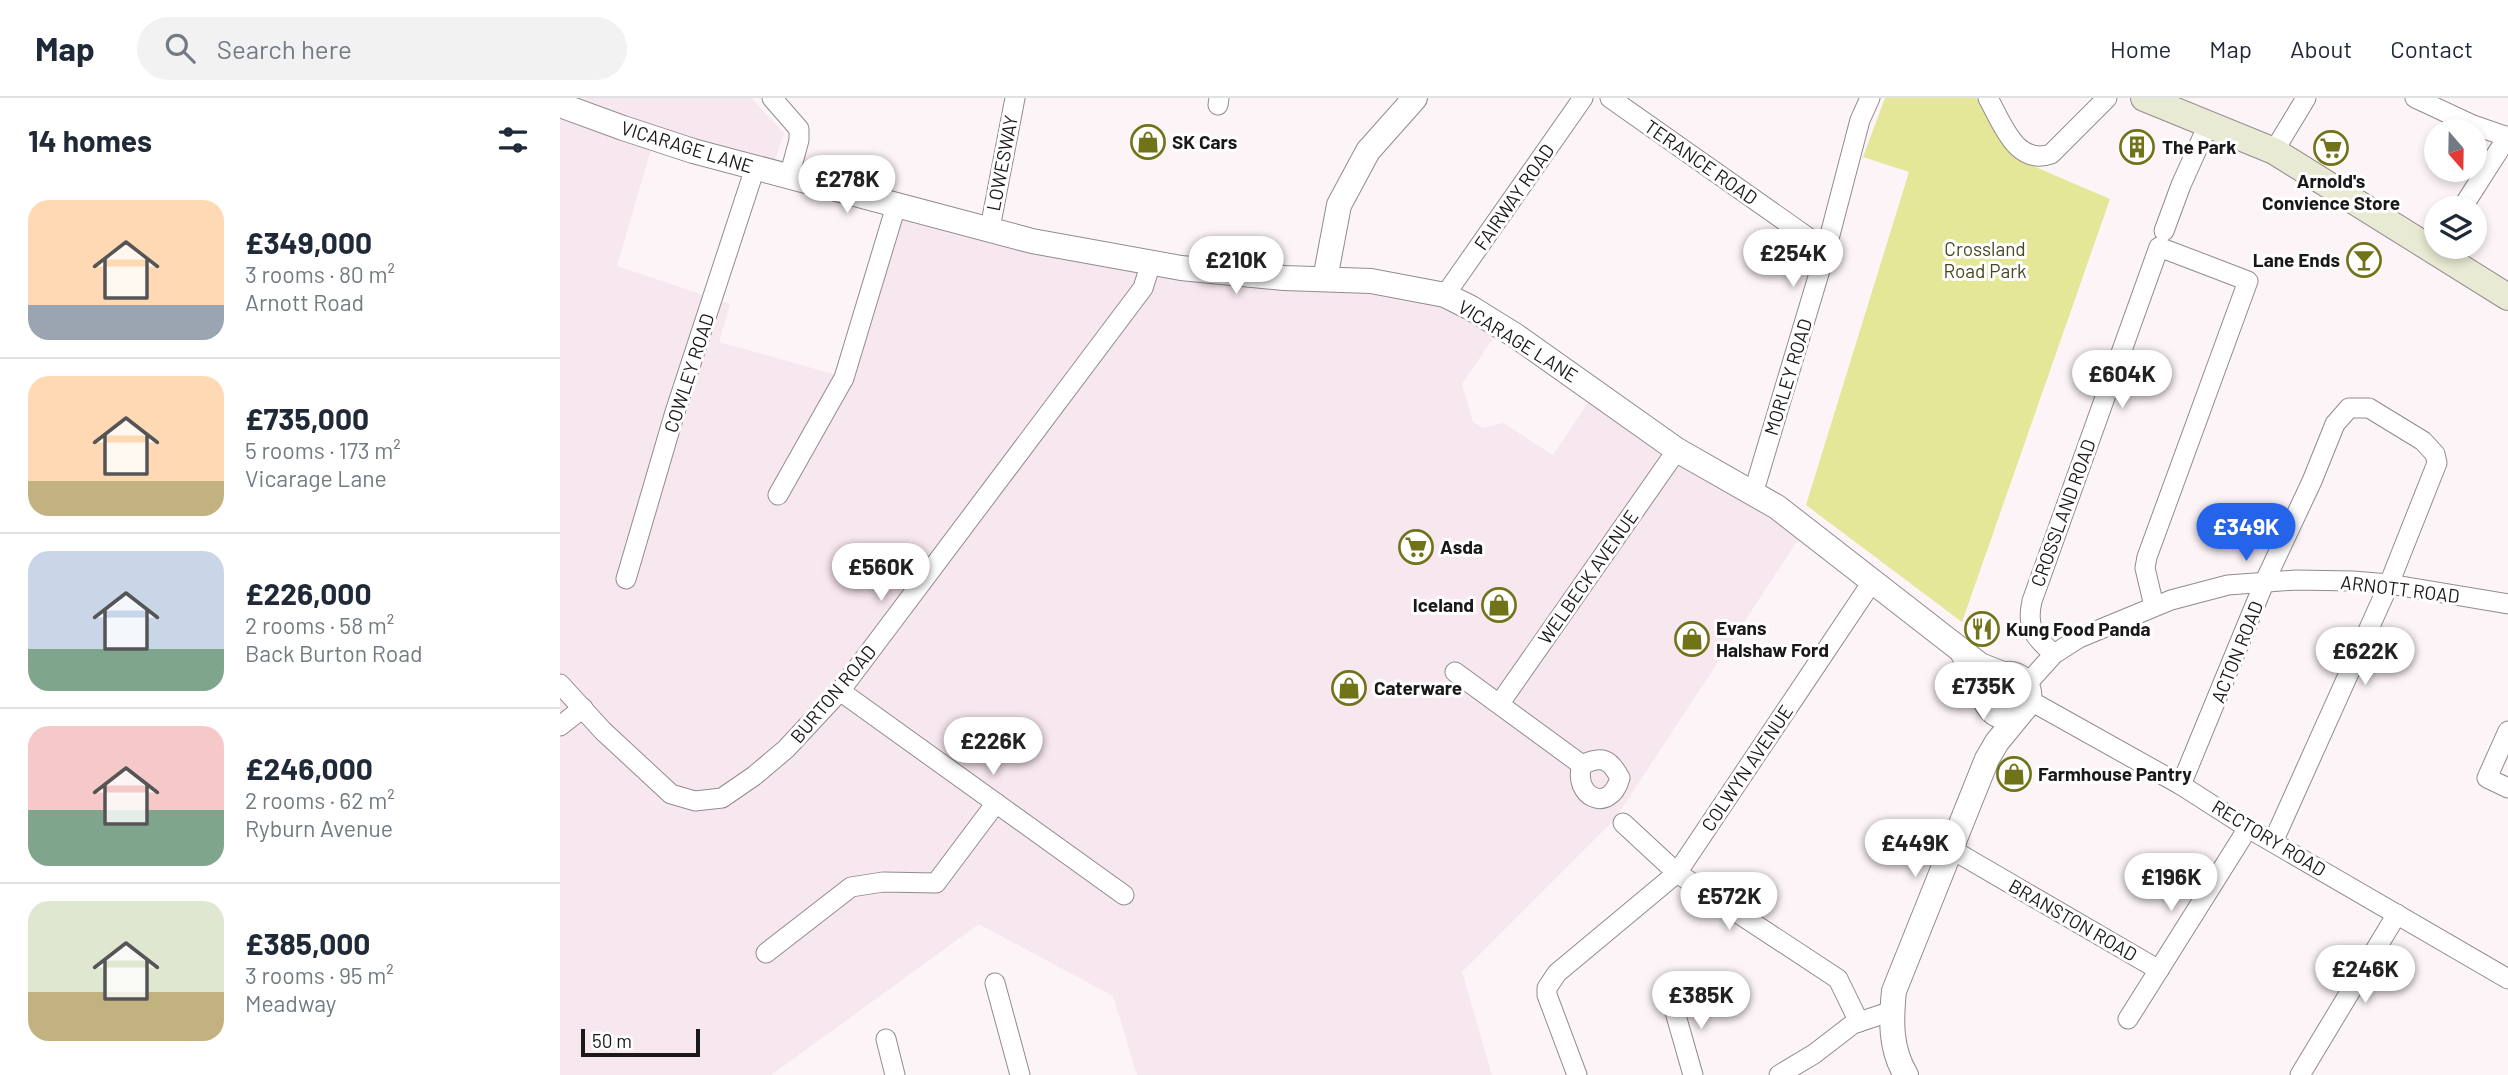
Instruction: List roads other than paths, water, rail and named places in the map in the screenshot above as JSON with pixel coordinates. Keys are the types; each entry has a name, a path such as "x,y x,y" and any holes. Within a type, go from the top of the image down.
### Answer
{"main road":[{"path":"2144,98 2274,152 2424,242"},
{"path":"2451,259 2508,297"}],"street":[{"path":"772,98 799,129 799,140 789,177"},
{"name":"LOWESWAY","path":"990,228 1015,98"},
{"path":"1325,279 1339,205 1368,151 1415,98"},
{"name":"FAIRWAY ROAD","path":"1445,295 1583,98"},
{"name":"TERANCE ROAD","path":"1610,98 1826,250"},
{"name":"MORLEY ROAD","path":"1753,494 1826,250 1860,120 1870,98"},
{"path":"1988,98 2020,149 2040,158 2051,154 2107,98"},
{"path":"2274,152 2306,98"},
{"path":"2415,98 2462,120 2508,136 2470,196"},
{"name":"VICARAGE LANE","path":"560,105 647,136 755,168 1032,241 1151,263 1284,278 1371,281 1445,295 1516,336 1677,450 1777,507 1980,665 2016,676 2025,699 1987,759 1894,991 1892,1011 1895,1052 1906,1075"},
{"name":"CROSSLAND ROAD","path":"2054,654 2031,629 2029,616 2046,558 2181,185 2208,125"},
{"name":"COWLEY ROAD","path":"626,579 675,412 755,168"},
{"path":"778,495 844,378 896,206"},
{"path":"2154,606 2145,568 2147,557 2248,281 2162,239"},
{"name":"BURTON ROAD","path":"560,684 671,794 695,801 722,798 786,749 839,691 1136,298 1143,288 1151,263"},
{"name":"ACTON ROAD","path":"2181,785 2265,581 2340,416 2349,408 2369,408 2423,441 2435,454 2437,463 2389,584"},
{"name":"WELBECK AVENUE","path":"1500,704 1677,450"},
{"name":"ARNOTT ROAD","path":"2025,699 2054,654 2079,638 2154,606 2228,585 2265,581 2353,581 2389,584 2508,604"},
{"name":"COLWYN AVENUE","path":"1577,1075 1547,995 1547,988 1557,973 1677,873 1872,582"},
{"path":"2273,842 2389,584"},
{"name":"VICARAGE LANE","path":"1955,644 1973,670 1987,704"},
{"path":"1455,672 1582,765"},
{"name":"VICARAGE LANE","path":"1987,759 1985,694 1991,681 2003,674"},
{"path":"839,691 1124,895"},
{"path":"1987,704 1999,716 2006,718 2025,699"},
{"name":"RECTORY ROAD","path":"2025,699 2181,785 2248,828 2508,979"},
{"path":"560,726 583,708"},
{"path":"2508,731 2487,778 2508,788"},
{"path":"766,953 851,887 883,882 936,883 996,803"},
{"path":"1623,823 1677,873 1838,979 1858,1022"},
{"path":"2128,1019 2248,828"},
{"name":"BRANSTON ROAD","path":"1951,849 2159,970"},
{"path":"2300,1075 2397,914"},
{"path":"995,983 1020,1075"},
{"path":"1671,998 1693,1075"},
{"path":"1779,1075 1858,1022 1892,1011"},
{"path":"887,1040 895,1075"}],"place":[{"name":"SK Cars","path":"1148,142"},
{"name":"The Park","path":"2137,147"},
{"name":"Arnold's Convience Store","path":"2331,148"},
{"name":"Lane Ends","path":"2364,260"},
{"name":"Asda","path":"1416,547"},
{"name":"Iceland","path":"1499,605"},
{"name":"Kung Food Panda","path":"1982,629"},
{"name":"Evans Halshaw Ford","path":"1692,639"},
{"name":"Caterware","path":"1349,688"},
{"name":"Farmhouse Pantry","path":"2014,774"}],"park label":[{"name":"Crossland Road Park","path":"1985,260"}]}
